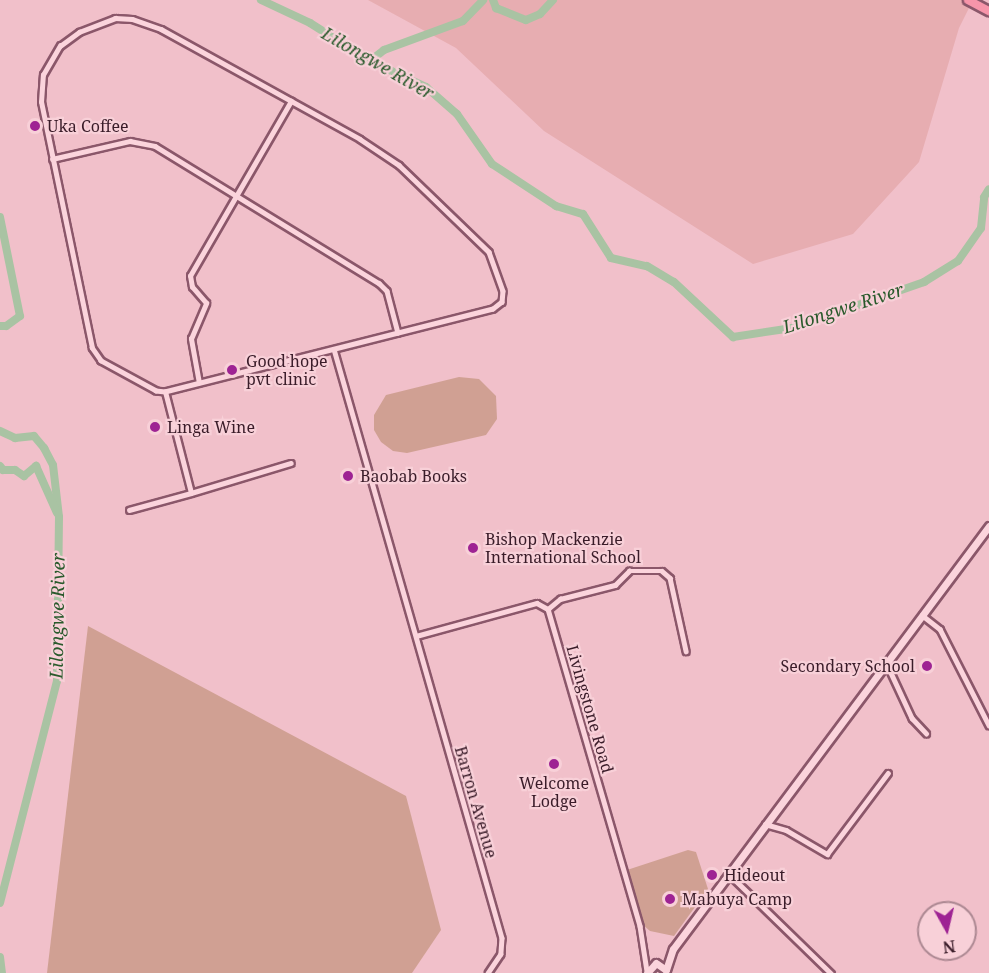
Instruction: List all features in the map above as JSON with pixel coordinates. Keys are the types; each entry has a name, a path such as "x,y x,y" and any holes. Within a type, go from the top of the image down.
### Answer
{"main road":[{"path":"968,0 989,11"},
{"path":"647,972 673,948 989,526"},
{"path":"656,963 666,972 673,948"}],"street":[{"path":"115,18 132,19 160,29 291,101 399,165 491,257 503,291 499,306 165,392 126,376 93,352 52,159 41,102 42,75 49,60 79,32 115,18"},
{"path":"199,383 191,339 206,303 192,287 190,276 291,101"},
{"path":"52,159 130,141 145,143 378,283 387,291 398,333"},
{"name":"Barron Avenue","path":"334,349 503,944 501,954 488,973"},
{"path":"165,392 191,493"},
{"path":"129,510 291,463"},
{"path":"416,636 537,603 548,609 560,599 615,585 629,571 662,572 670,578 686,651"},
{"name":"Livingstone Road","path":"548,609 646,951 647,972"},
{"path":"922,615 940,629 989,724"},
{"path":"886,662 912,718 926,733"},
{"path":"765,824 786,830 827,854 888,773"},
{"path":"728,873 831,973"},
{"name":"Livingstone Road","path":"646,951 656,963"}],"shaded area":[{"path":"368,0 973,0 959,28 919,162 853,234 753,264 544,131 456,48"},
{"path":"459,377 479,379 496,396 497,419 486,435 407,453 393,451 381,442 374,430 374,415 386,395"},
{"path":"88,626 406,796 441,930 412,973 47,973"},
{"path":"688,850 696,852 708,889 674,936 650,931 643,925 627,870"}],"waterway":[{"name":"Lilongwe River","path":"261,0 310,23 370,61 426,87 457,114 492,164 556,206 583,214 611,258 647,266 674,282 733,337 792,328 924,282 958,261 981,228 984,197 989,189"},
{"path":"370,61 384,50 463,21 483,0"},
{"path":"493,0 496,8 526,20 540,14 553,0"},
{"name":"Lilongwe River","path":"0,217 20,316 6,326 0,326"},
{"name":"Lilongwe River","path":"0,431 15,438 34,436 44,448 53,465 59,517 57,681 0,903"},
{"path":"0,466 3,470 15,470 24,476 36,466 57,513"},
{"name":"Lilongwe River","path":"0,957 2,973"}],"place":[{"name":"Uka Coffee","path":"35,126"},
{"name":"Good hope pvt clinic","path":"232,370"},
{"name":"Linga Wine","path":"155,427"},
{"name":"Baobab Books","path":"348,476"},
{"name":"Bishop Mackenzie International School","path":"473,548"},
{"name":"Secondary School","path":"927,666"},
{"name":"Welcome Lodge","path":"554,764"},
{"name":"Hideout","path":"712,875"},
{"name":"Mabuya Camp","path":"670,899"}]}
